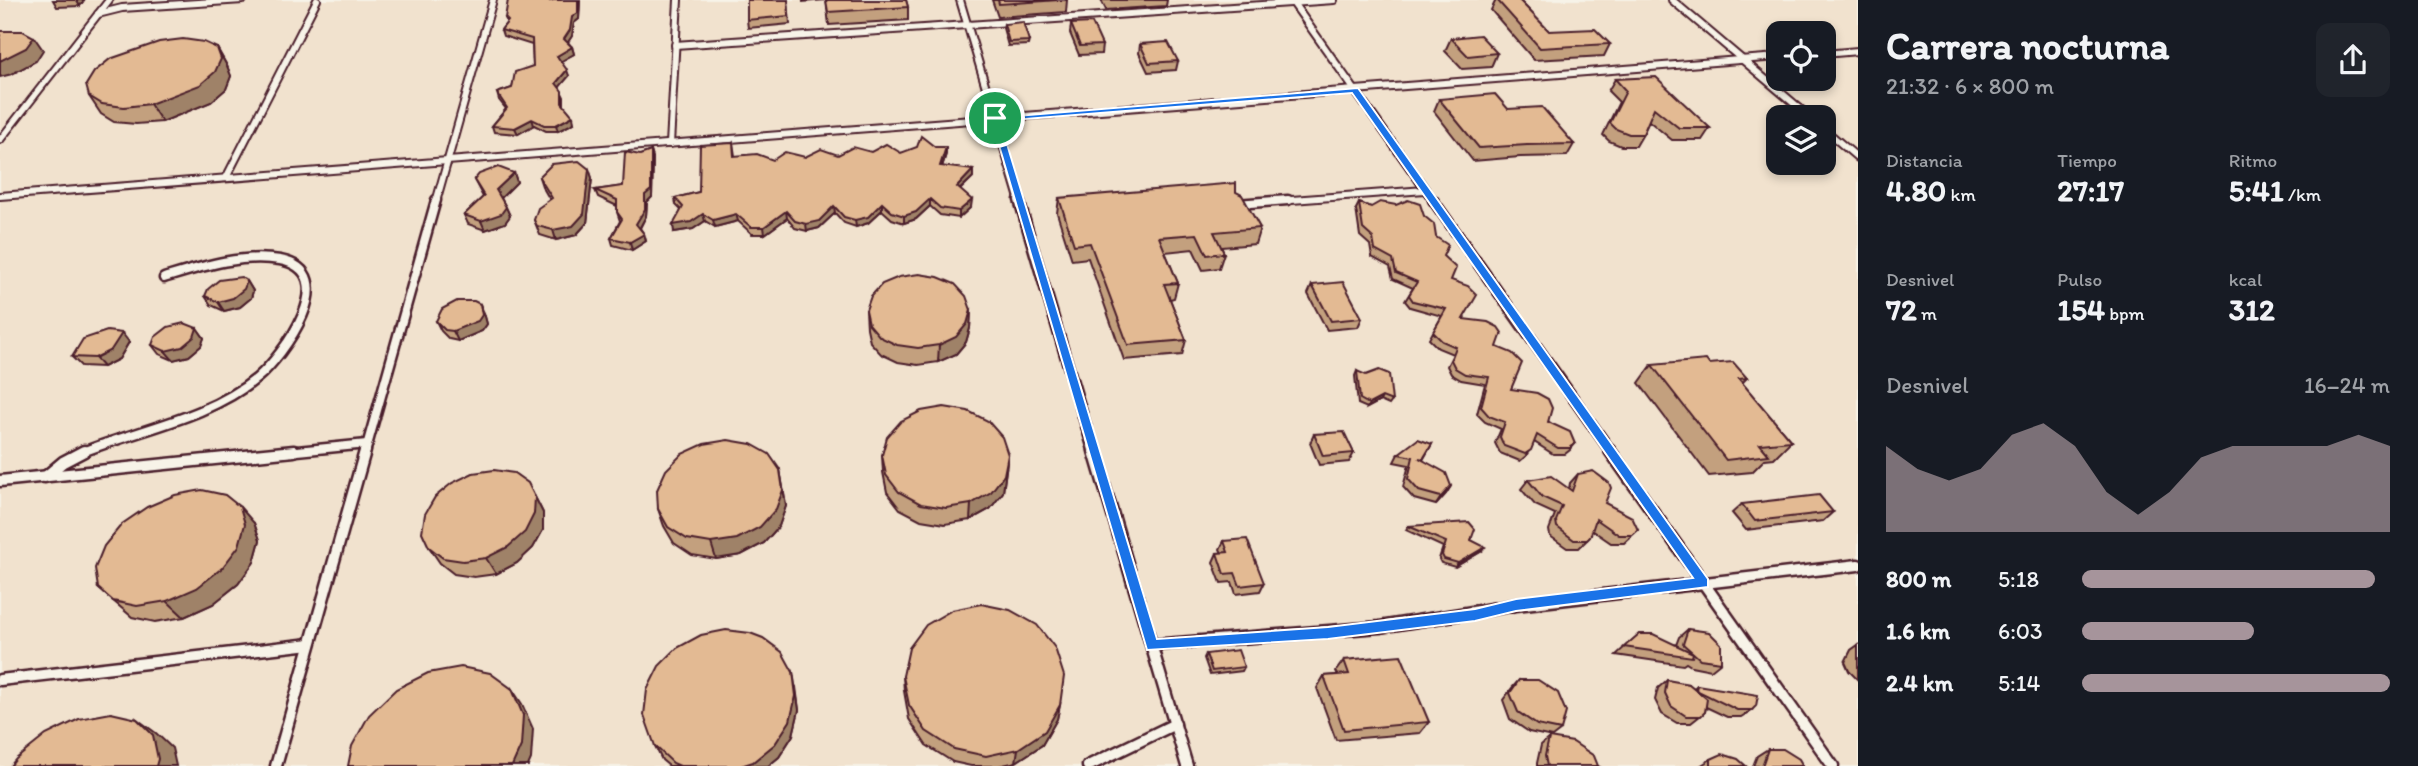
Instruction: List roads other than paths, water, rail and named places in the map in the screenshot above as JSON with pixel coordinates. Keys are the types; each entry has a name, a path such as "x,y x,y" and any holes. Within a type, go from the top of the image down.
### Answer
{"lane":[{"path":"0,140 109,0"},
{"path":"98,14 122,8 243,0"},
{"path":"226,178 317,0"},
{"path":"276,766 493,0"},
{"path":"670,144 678,0"},
{"path":"960,0 1187,766"},
{"path":"675,46 1334,0"},
{"path":"1672,0 1796,105"},
{"path":"1292,1 1833,766"},
{"path":"1836,53 1858,51"},
{"path":"0,196 1766,58"},
{"path":"1836,139 1858,158"},
{"path":"1237,204 1425,190"},
{"path":"45,477 69,456 183,418 238,392 269,367 285,348 300,325 307,305 307,280 303,273 280,259 233,260 164,278"},
{"path":"0,481 367,444"},
{"path":"1152,645 1328,633 1475,615 1516,605 1858,565"},
{"path":"0,680 310,644"},
{"path":"1088,766 1175,724"}]}
